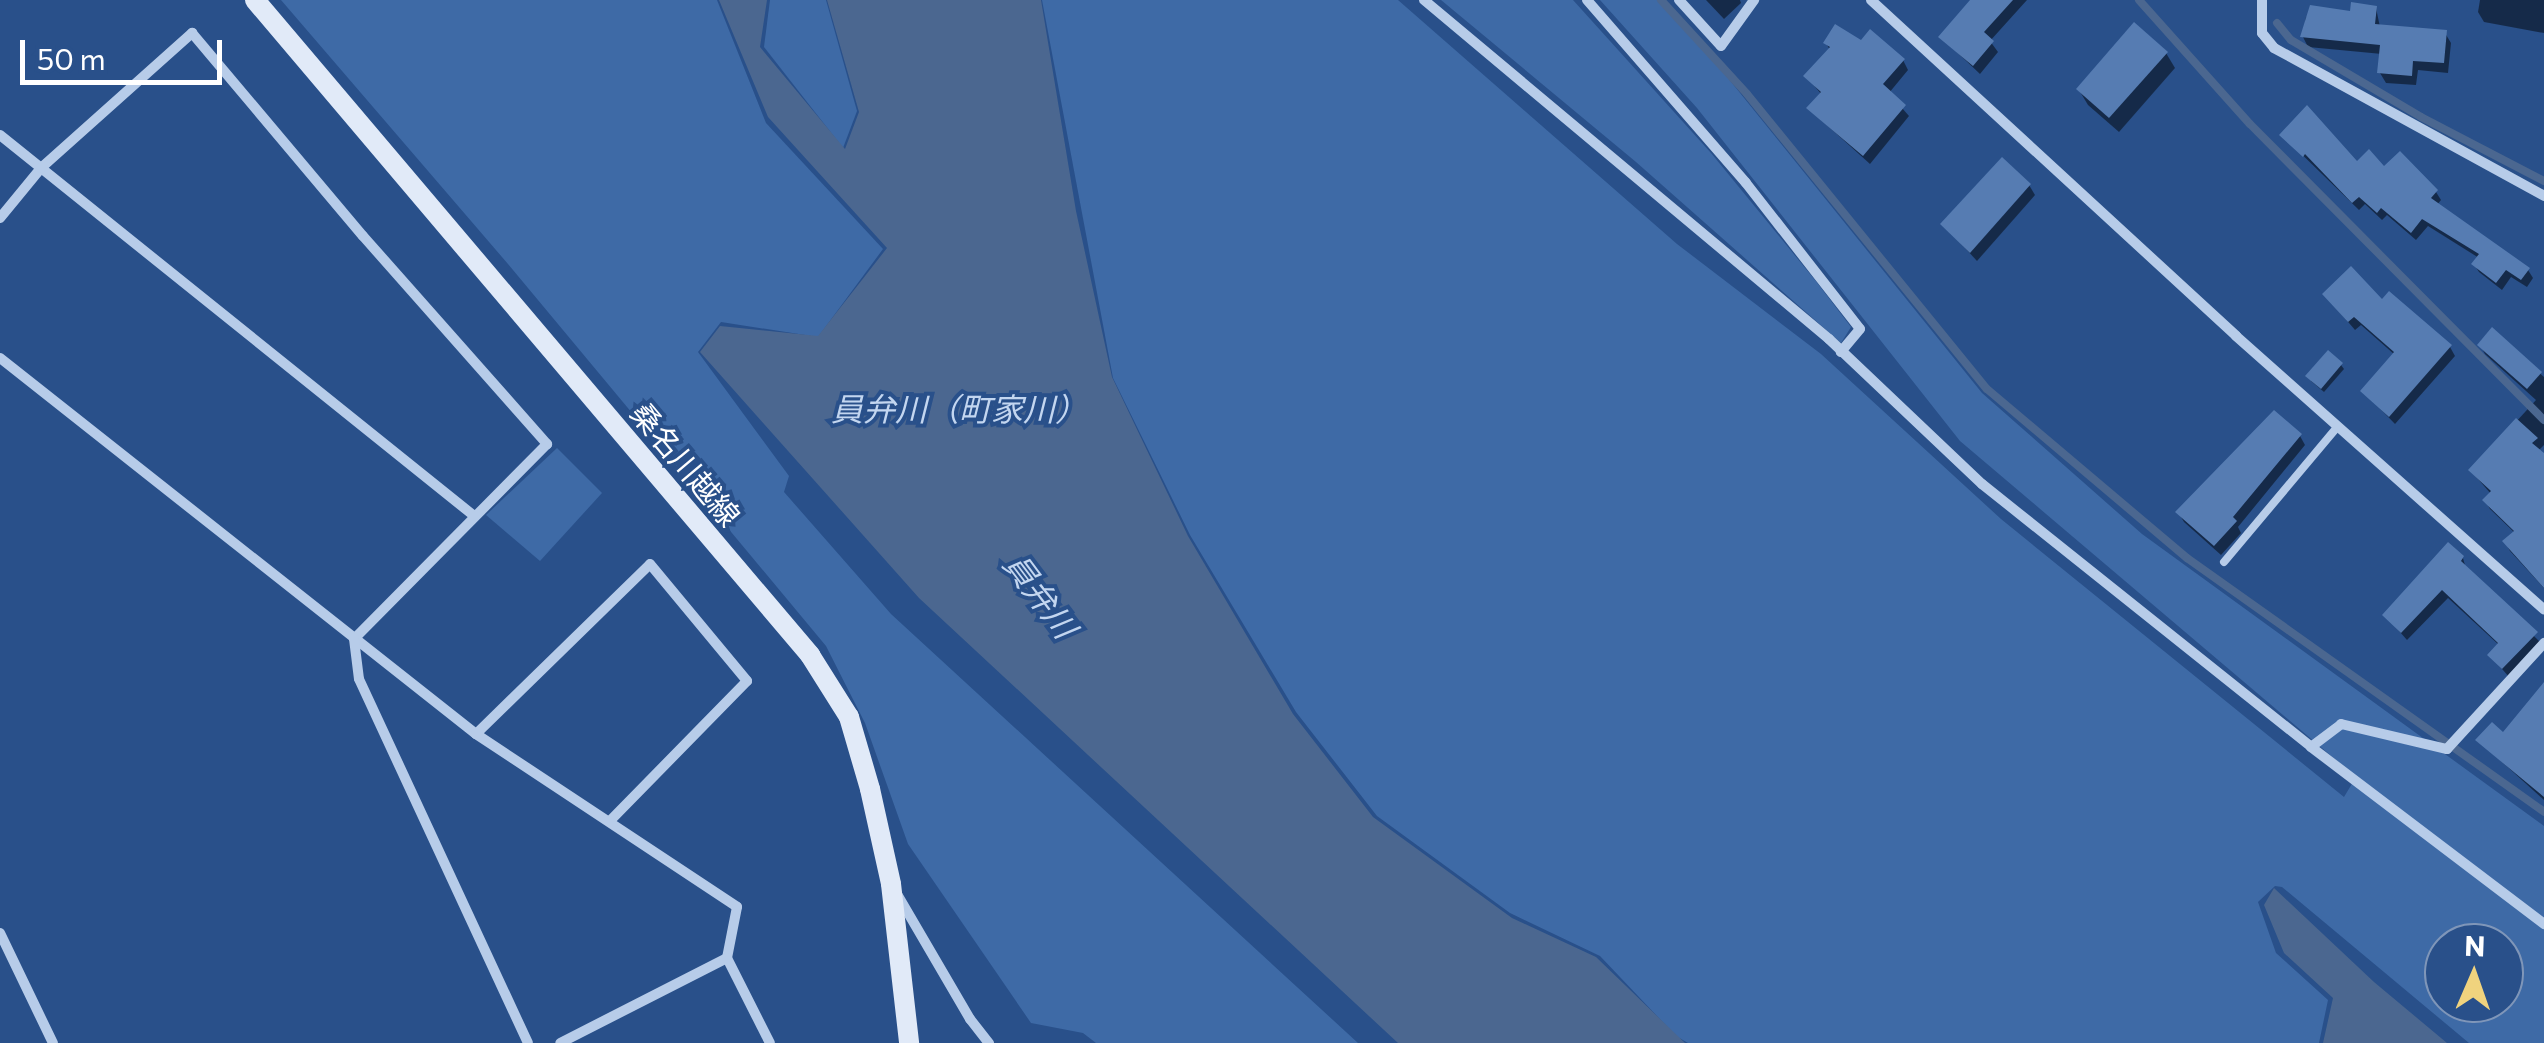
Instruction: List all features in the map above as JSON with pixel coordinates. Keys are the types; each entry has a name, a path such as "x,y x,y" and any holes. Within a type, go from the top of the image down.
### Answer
{"main road":[{"name":"桑名川越線","path":"255,0 810,655 848,718 891,884 910,1043"}],"street":[{"path":"1424,0 1841,352 1982,484 2310,747 2544,924"},
{"path":"1588,0 1746,182 1860,329 1841,352"},
{"path":"1679,0 1721,46 1754,0"},
{"path":"1871,0 2544,609"},
{"path":"2262,0 2262,33 2274,48 2544,196"},
{"path":"0,218 40,168 192,32 363,236 547,444 354,639"},
{"path":"0,135 473,515"},
{"path":"0,358 476,734 737,907 727,958 770,1043"},
{"path":"476,734 650,564 747,682 610,821"},
{"path":"354,639 359,679 528,1043"},
{"path":"2310,747 2341,724 2448,749 2544,643"},
{"path":"891,884 970,1019 989,1043"},
{"path":"0,933 53,1043"},
{"path":"560,1043 727,958"}],"lane":[{"path":"2224,562 2338,426"}],"shaded area":[{"path":"281,0 717,0 766,123 883,249 818,337 721,322 698,352 789,476 784,492 891,614 1358,1043 1096,1043 1083,1033 1031,1023 908,844 865,723 826,646 508,264"},
{"path":"770,0 826,0 857,111 843,148 764,47"},
{"path":"1042,0 1398,0 1677,244 1821,354 2001,519 2344,797 2356,777 1960,441 1697,108 1600,0 1657,0 1711,57 1982,393 2142,534 2544,826 2544,1043 2469,1043 2445,1023 2524,1023 2524,923 2424,923 2424,1005 2282,887 2275,886 2258,902 2276,953 2328,1000 2319,1043 1688,1043 1676,1036 1600,956 1510,913 1377,816 1296,712 1190,535 1113,378"},
{"path":"1441,0 1573,0 1711,153 1815,280 1851,327 1841,343 1636,162"},
{"path":"557,448 602,493 540,561 486,515"}],"water":[{"name":"員弁川（町家川）","path":"719,0 767,0 760,47 845,149 859,112 827,0 1041,0 1076,211 1112,377 1188,536 1293,714 1373,817 1512,918 1596,957 1685,1043 1398,1043 919,598 700,352 720,326 818,336 887,248 768,117"},
{"path":"2274,888 2374,982 2447,1043 2323,1043 2333,998 2284,953 2264,905"}],"building":[{"path":"1970,0 2013,0 1984,32 1994,41 1973,66 1938,37"},
{"path":"2351,2 2377,6 2375,24 2447,30 2444,63 2413,61 2412,76 2377,73 2380,45 2300,37 2310,5 2350,11"},
{"path":"2134,22 2168,52 2109,118 2076,89"},
{"path":"1835,24 1861,40 1870,29 1905,59 1883,84 1906,105 1863,156 1806,108 1821,92 1803,76 1830,47 1823,43"},
{"path":"2307,105 2357,161 2369,149 2384,166 2400,151 2438,190 2431,198 2530,268 2521,280 2506,270 2496,283 2471,264 2479,254 2422,219 2411,233 2381,208 2377,213 2359,197 2352,203 2305,154 2303,157 2279,135"},
{"path":"2002,157 2031,184 1970,253 1940,224"},
{"path":"2351,266 2382,299 2389,291 2452,345 2389,417 2360,391 2394,352 2354,317 2348,322 2322,294"},
{"path":"2492,327 2542,372 2527,389 2477,345"},
{"path":"2328,350 2343,363 2321,389 2305,376"},
{"path":"2274,410 2302,434 2214,546 2175,512"},
{"path":"2516,418 2538,438 2532,443 2544,453 2544,588 2502,541 2514,531 2482,500 2491,491 2468,470"},
{"path":"2448,542 2464,556 2461,561 2538,632 2502,669 2487,655 2498,643 2442,590 2401,633 2382,615"},
{"path":"2544,682 2544,797 2475,740 2492,722 2503,732"}],"waterway":[{"path":"1661,0 1747,94 1987,389 2187,558 2544,812"},
{"path":"2139,0 2250,124 2544,420"},
{"path":"2277,23 2291,40 2421,117 2544,181"}],"water label":[{"name":"員弁川","path":"1041,595"}]}
